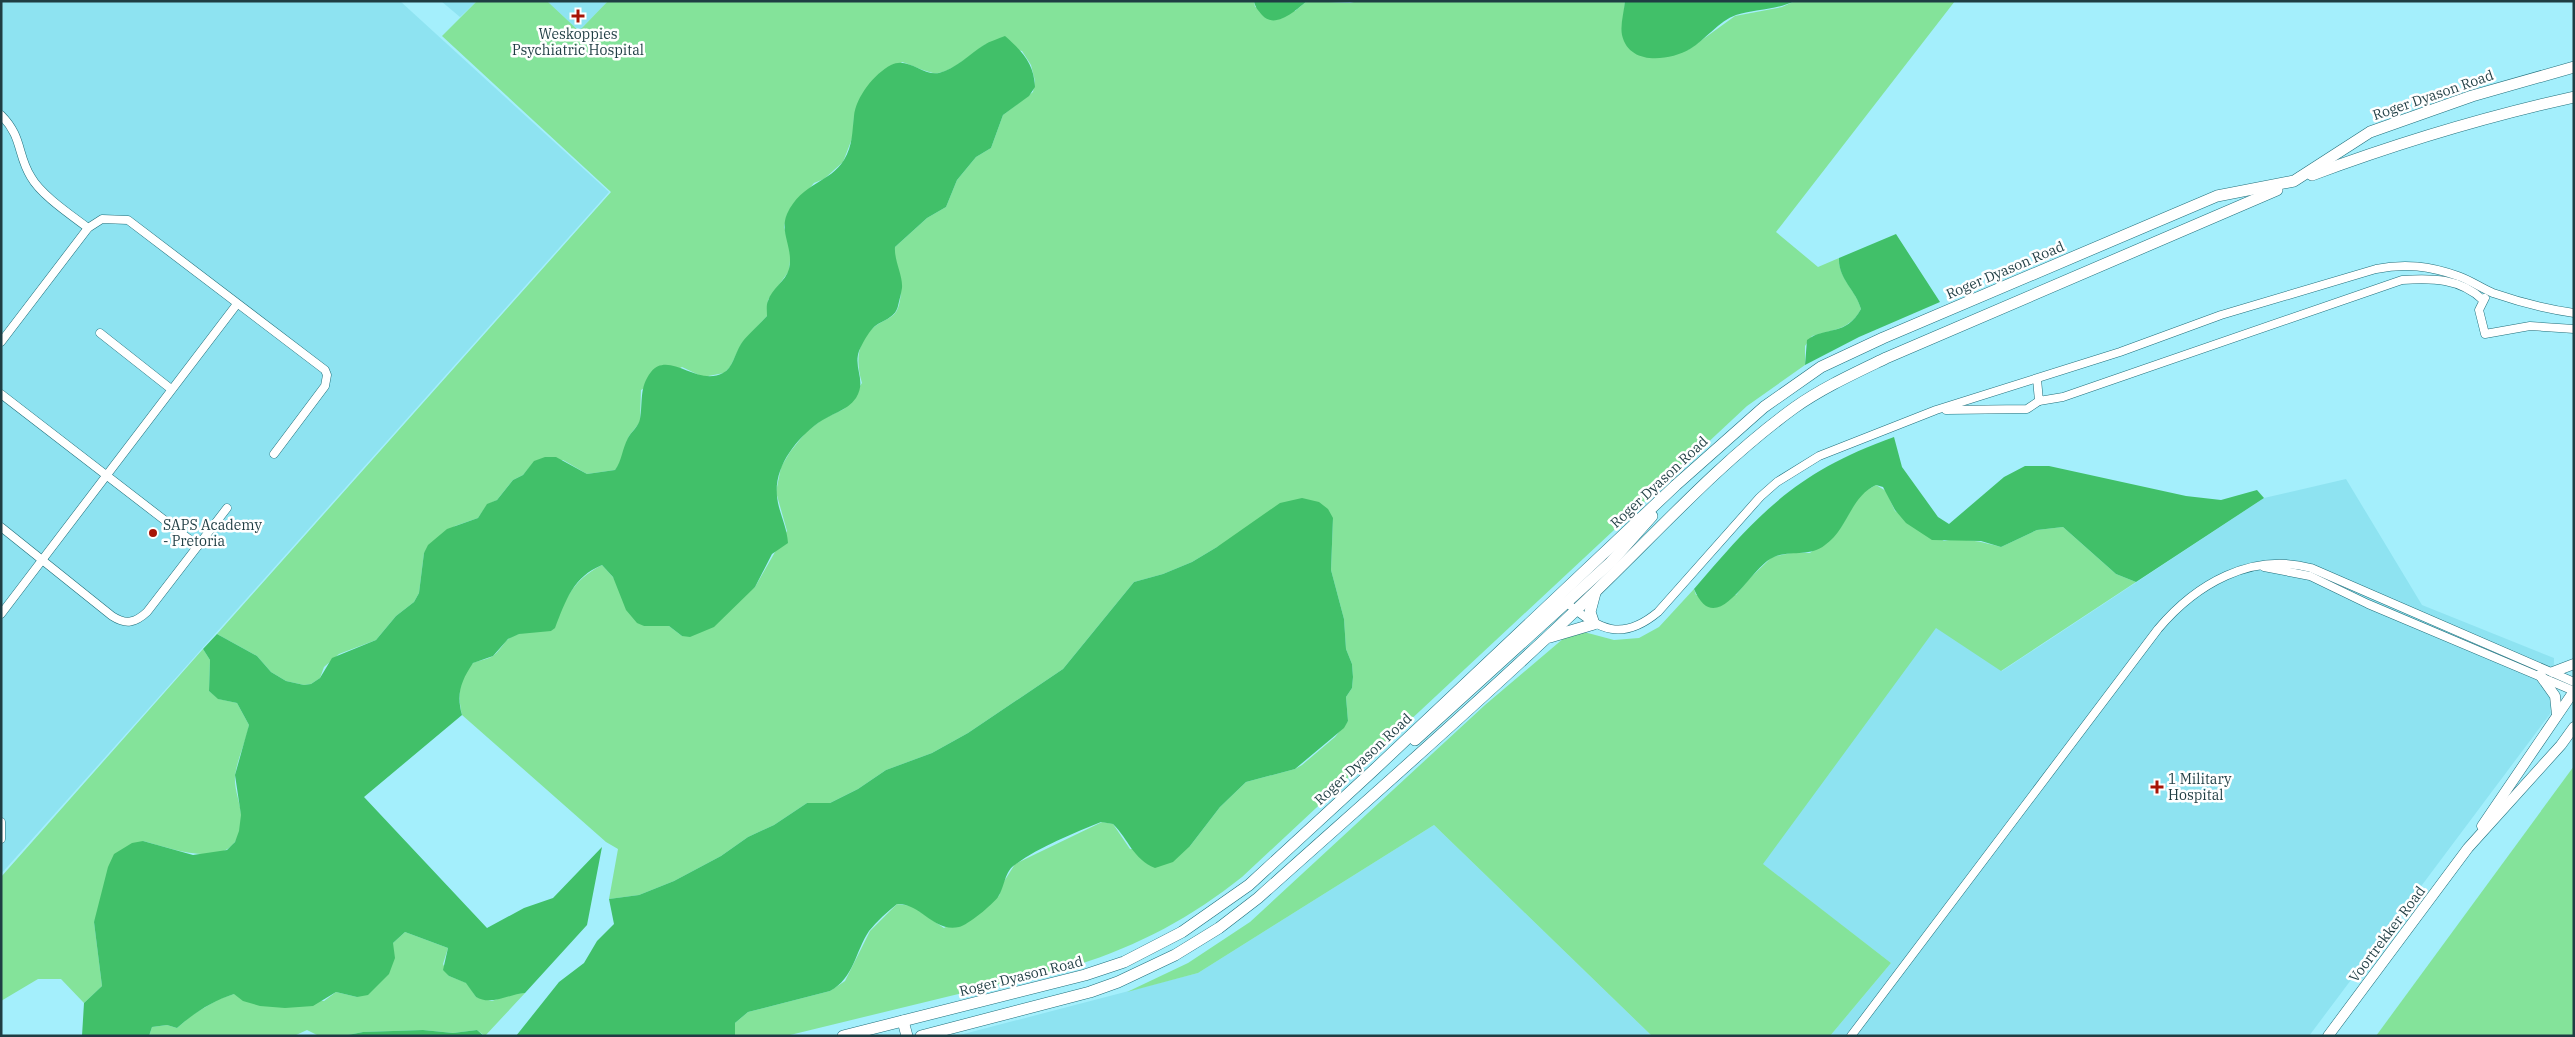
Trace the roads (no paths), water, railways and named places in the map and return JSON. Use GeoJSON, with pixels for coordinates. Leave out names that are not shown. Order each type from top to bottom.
{"type":"FeatureCollection","features":[{"type":"Feature","properties":{"kind":"main road"},"geometry":{"type":"LineString","coordinates":[[2554,72],[2574,61]]}},
{"type":"Feature","properties":{"kind":"main road","name":"Roger Dyason Road"},"geometry":{"type":"LineString","coordinates":[[843,1036],[1085,975],[1124,962],[1155,947],[1211,914],[1249,885],[1375,770],[1676,485],[1764,407],[1821,368],[1852,352],[2217,196],[2294,181],[2370,132],[2426,111],[2574,67]]}},
{"type":"Feature","properties":{"kind":"main road"},"geometry":{"type":"LineString","coordinates":[[1545,639],[1594,624],[1590,607],[1595,593],[1686,501],[1762,432],[1796,407],[1850,376],[1886,358],[2291,184],[2374,152],[2467,123],[2574,97]]}},
{"type":"Feature","properties":{"kind":"main road"},"geometry":{"type":"LineString","coordinates":[[920,1036],[1090,992],[1118,982],[1175,955],[1220,928],[1258,898],[1545,639],[1571,607],[1637,535],[1676,485]]}},
{"type":"Feature","properties":{"kind":"main road"},"geometry":{"type":"LineString","coordinates":[[1375,770],[1431,728],[1571,607],[1602,584]]}},
{"type":"Feature","properties":{"kind":"main road"},"geometry":{"type":"LineString","coordinates":[[903,1021],[906,1036]]}},
{"type":"Feature","properties":{"kind":"street"},"geometry":{"type":"LineString","coordinates":[[1,116],[17,136],[27,171],[36,184],[88,228]]}},
{"type":"Feature","properties":{"kind":"street"},"geometry":{"type":"LineString","coordinates":[[1,342],[88,228],[102,219],[128,220],[325,370],[327,375],[325,386],[274,454]]}},
{"type":"Feature","properties":{"kind":"street"},"geometry":{"type":"LineString","coordinates":[[2400,264],[2402,280]]}},
{"type":"Feature","properties":{"kind":"street"},"geometry":{"type":"LineString","coordinates":[[1571,607],[1594,624],[1621,631],[1646,622],[1658,612],[1741,516],[1777,482],[1819,456],[1841,446],[1936,410],[2037,379],[2221,315],[2376,269],[2400,264],[2426,267],[2459,276],[2493,292],[2534,306],[2574,313]]}},
{"type":"Feature","properties":{"kind":"street"},"geometry":{"type":"LineString","coordinates":[[1936,410],[2027,409],[2039,401],[2073,394],[2099,383],[2402,280],[2435,278],[2446,280],[2470,290],[2483,300]]}},
{"type":"Feature","properties":{"kind":"street"},"geometry":{"type":"LineString","coordinates":[[2493,292],[2483,300],[2479,316],[2485,334],[2530,326],[2574,329]]}},
{"type":"Feature","properties":{"kind":"street"},"geometry":{"type":"LineString","coordinates":[[1,614],[237,304]]}},
{"type":"Feature","properties":{"kind":"street"},"geometry":{"type":"LineString","coordinates":[[100,334],[171,389]]}},
{"type":"Feature","properties":{"kind":"street"},"geometry":{"type":"LineString","coordinates":[[2037,379],[2039,401]]}},
{"type":"Feature","properties":{"kind":"street"},"geometry":{"type":"LineString","coordinates":[[1,394],[198,546]]}},
{"type":"Feature","properties":{"kind":"street"},"geometry":{"type":"LineString","coordinates":[[1,527],[112,616],[129,623],[139,620],[146,612],[227,508]]}},
{"type":"Feature","properties":{"kind":"street"},"geometry":{"type":"LineString","coordinates":[[1845,1036],[1853,1033],[2170,615],[2196,591],[2214,581],[2272,562],[2288,563],[2324,572],[2574,682]]}},
{"type":"Feature","properties":{"kind":"street"},"geometry":{"type":"LineString","coordinates":[[2257,566],[2310,576],[2368,604],[2540,675],[2574,691]]}},
{"type":"Feature","properties":{"kind":"street"},"geometry":{"type":"LineString","coordinates":[[2553,672],[2574,664]]}},
{"type":"Feature","properties":{"kind":"street"},"geometry":{"type":"LineString","coordinates":[[2540,675],[2555,696],[2557,715]]}},
{"type":"Feature","properties":{"kind":"street","name":"Voortrekker Road"},"geometry":{"type":"LineString","coordinates":[[2328,1036],[2468,848],[2574,691]]}},
{"type":"Feature","properties":{"kind":"street","name":"Voortrekker Road"},"geometry":{"type":"LineString","coordinates":[[2468,848],[2561,745],[2574,726]]}},
{"type":"Feature","properties":{"kind":"street"},"geometry":{"type":"LineString","coordinates":[[1,822],[1,839]]}},
{"type":"Feature","properties":{"kind":"place","name":"Weskoppies Psychiatric Hospital"},"geometry":{"type":"Point","coordinates":[578,16]}},
{"type":"Feature","properties":{"kind":"place","name":"SAPS Academy - Pretoria"},"geometry":{"type":"Point","coordinates":[153,533]}},
{"type":"Feature","properties":{"kind":"place","name":"1 Military Hospital"},"geometry":{"type":"Point","coordinates":[2157,787]}}]}
